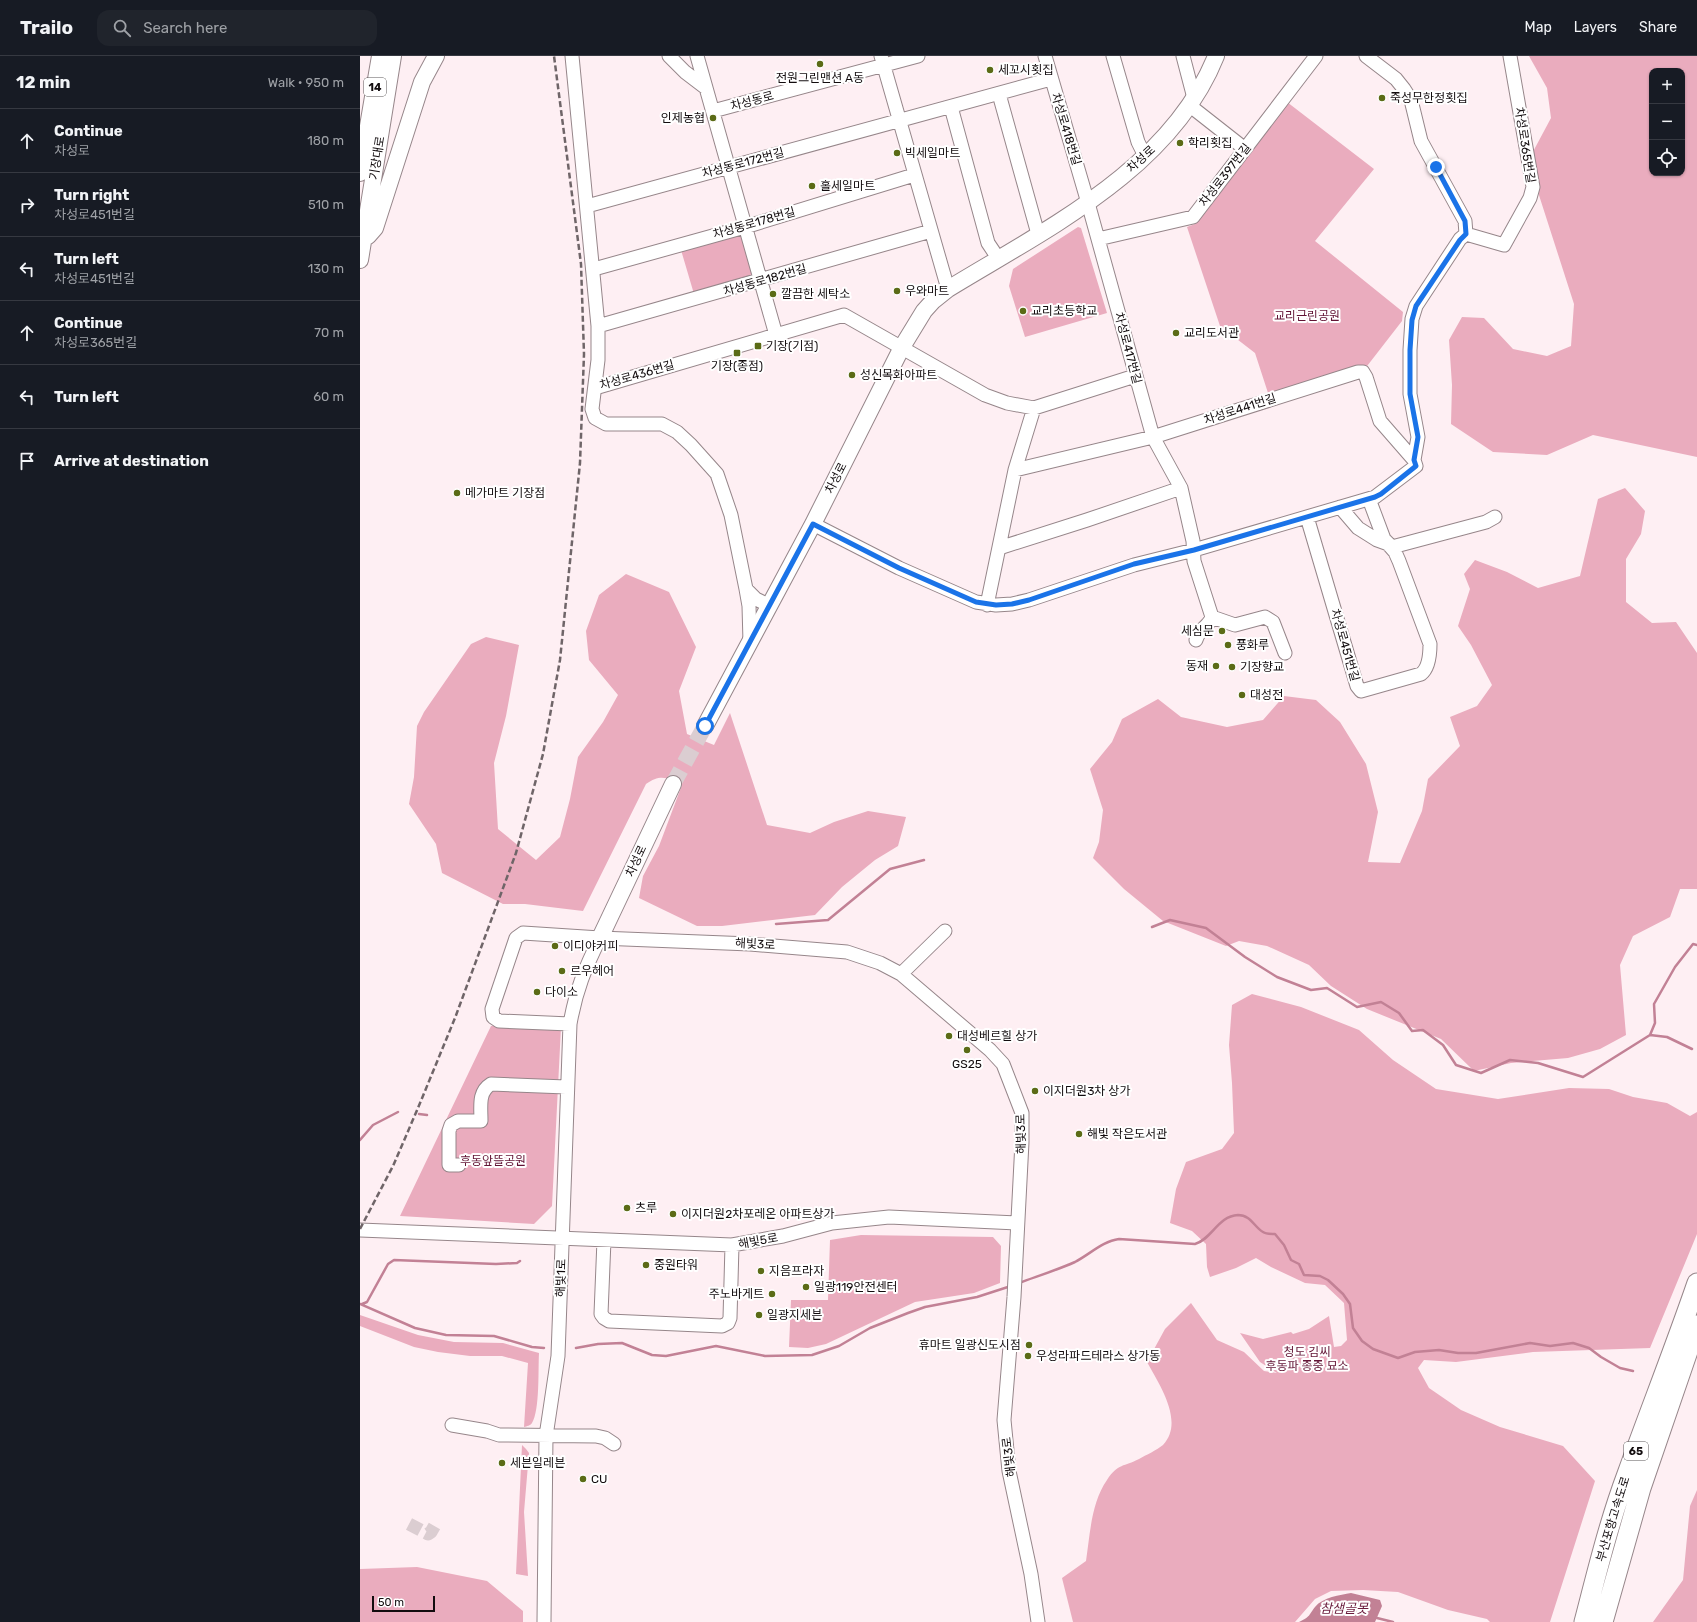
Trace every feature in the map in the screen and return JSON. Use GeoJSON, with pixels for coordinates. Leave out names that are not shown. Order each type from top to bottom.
{"type":"FeatureCollection","features":[{"type":"Feature","properties":{"kind":"highway","name":"부산포항고속도로"},"geometry":{"type":"LineString","coordinates":[[1584,1622],[1602,1552],[1627,1475],[1697,1283]]}},
{"type":"Feature","properties":{"kind":"highway","name":"부산포항고속도로"},"geometry":{"type":"LineString","coordinates":[[1602,1622],[1641,1488],[1697,1325]]}},
{"type":"Feature","properties":{"kind":"main road","name":"기장대로"},"geometry":{"type":"LineString","coordinates":[[360,173],[380,56]]}},
{"type":"Feature","properties":{"kind":"main road","name":"기장대로"},"geometry":{"type":"LineString","coordinates":[[360,260],[393,56]]}},
{"type":"Feature","properties":{"kind":"main road"},"geometry":{"type":"LineString","coordinates":[[363,241],[375,228],[422,82],[436,56]]}},
{"type":"Feature","properties":{"kind":"main road","name":"차성로"},"geometry":{"type":"LineString","coordinates":[[705,726],[768,605],[813,524],[902,347],[924,312],[933,301],[948,289],[1088,202],[1145,156],[1163,138],[1192,101],[1205,80],[1216,56]]}},
{"type":"Feature","properties":{"kind":"main road","name":"차성로"},"geometry":{"type":"LineString","coordinates":[[600,938],[673,784]]}},
{"type":"Feature","properties":{"kind":"street","name":"차성로436번길"},"geometry":{"type":"LineString","coordinates":[[572,56],[594,269],[598,326],[598,360],[595,388],[844,315],[985,395],[1007,403],[1034,408]]}},
{"type":"Feature","properties":{"kind":"street"},"geometry":{"type":"LineString","coordinates":[[669,56],[685,72],[706,88]]}},
{"type":"Feature","properties":{"kind":"street"},"geometry":{"type":"LineString","coordinates":[[697,56],[776,335]]}},
{"type":"Feature","properties":{"kind":"street","name":"차성동로"},"geometry":{"type":"LineString","coordinates":[[713,111],[882,61],[918,56]]}},
{"type":"Feature","properties":{"kind":"street","name":"차성로418번길"},"geometry":{"type":"LineString","coordinates":[[1045,56],[1088,202]]}},
{"type":"Feature","properties":{"kind":"street"},"geometry":{"type":"LineString","coordinates":[[1114,56],[1138,142],[1145,156]]}},
{"type":"Feature","properties":{"kind":"street"},"geometry":{"type":"LineString","coordinates":[[1183,56],[1192,101],[1245,149]]}},
{"type":"Feature","properties":{"kind":"street","name":"차성로397번길"},"geometry":{"type":"LineString","coordinates":[[1098,239],[1193,216],[1316,56]]}},
{"type":"Feature","properties":{"kind":"street"},"geometry":{"type":"LineString","coordinates":[[813,524],[899,568],[976,602],[986,605],[1012,604],[1029,600],[1134,564],[1194,550],[1369,499],[1381,494],[1416,466],[1414,460],[1418,437],[1410,394],[1412,320],[1416,306],[1460,240],[1466,234],[1465,221],[1421,141],[1411,100],[1400,83],[1366,56]]}},
{"type":"Feature","properties":{"kind":"street","name":"차성로365번길"},"geometry":{"type":"LineString","coordinates":[[1466,234],[1504,245],[1532,192],[1533,187],[1510,56]]}},
{"type":"Feature","properties":{"kind":"street"},"geometry":{"type":"LineString","coordinates":[[882,61],[948,289]]}},
{"type":"Feature","properties":{"kind":"street"},"geometry":{"type":"LineString","coordinates":[[899,121],[1051,79]]}},
{"type":"Feature","properties":{"kind":"street"},"geometry":{"type":"LineString","coordinates":[[999,94],[1038,234]]}},
{"type":"Feature","properties":{"kind":"street"},"geometry":{"type":"LineString","coordinates":[[951,107],[988,242],[998,258]]}},
{"type":"Feature","properties":{"kind":"street","name":"차성동로172번길"},"geometry":{"type":"LineString","coordinates":[[587,206],[899,121]]}},
{"type":"Feature","properties":{"kind":"street","name":"차성동로178번길"},"geometry":{"type":"LineString","coordinates":[[594,269],[745,227],[914,175]]}},
{"type":"Feature","properties":{"kind":"street","name":"차성로417번길"},"geometry":{"type":"LineString","coordinates":[[1088,202],[1135,376],[1153,436],[1181,488],[1194,550],[1194,561],[1212,617]]}},
{"type":"Feature","properties":{"kind":"street","name":"차성동로182번길"},"geometry":{"type":"LineString","coordinates":[[598,326],[761,281],[931,231]]}},
{"type":"Feature","properties":{"kind":"street","name":"차성로441번길"},"geometry":{"type":"LineString","coordinates":[[1015,470],[1153,436],[1358,372],[1363,372],[1366,377],[1380,421],[1414,460]]}},
{"type":"Feature","properties":{"kind":"street"},"geometry":{"type":"LineString","coordinates":[[986,605],[1015,470],[1034,408],[1135,376]]}},
{"type":"Feature","properties":{"kind":"street"},"geometry":{"type":"LineString","coordinates":[[595,388],[592,408],[595,418],[606,424],[662,424],[677,432],[717,474],[731,515],[746,590],[749,606],[750,642]]}},
{"type":"Feature","properties":{"kind":"street"},"geometry":{"type":"LineString","coordinates":[[999,548],[1181,488]]}},
{"type":"Feature","properties":{"kind":"street","name":"차성로451번길"},"geometry":{"type":"LineString","coordinates":[[1307,517],[1357,686],[1361,691],[1421,674],[1424,672],[1430,657],[1430,644],[1402,568],[1395,552],[1384,538],[1369,499]]}},
{"type":"Feature","properties":{"kind":"street"},"geometry":{"type":"LineString","coordinates":[[1340,507],[1358,528],[1377,540],[1392,547],[1486,522],[1495,516]]}},
{"type":"Feature","properties":{"kind":"street"},"geometry":{"type":"LineString","coordinates":[[746,590],[756,599],[768,605]]}},
{"type":"Feature","properties":{"kind":"street"},"geometry":{"type":"LineString","coordinates":[[1196,640],[1200,630],[1209,624],[1212,617],[1235,625],[1265,617],[1273,622],[1285,653]]}},
{"type":"Feature","properties":{"kind":"street"},"geometry":{"type":"LineString","coordinates":[[901,974],[945,931]]}},
{"type":"Feature","properties":{"kind":"street","name":"해빛3로"},"geometry":{"type":"LineString","coordinates":[[570,1024],[499,1021],[493,1017],[492,1010],[516,938],[523,933],[600,938],[750,944],[847,952],[880,963],[901,974],[990,1050],[1003,1064],[1022,1113],[1022,1142],[1014,1297],[1004,1420],[1009,1471],[1031,1574],[1038,1622]]}},
{"type":"Feature","properties":{"kind":"street","name":"해빛1로"},"geometry":{"type":"LineString","coordinates":[[544,1622],[546,1436],[558,1356],[566,1087],[570,1024],[576,994],[587,964],[600,938]]}},
{"type":"Feature","properties":{"kind":"street"},"geometry":{"type":"LineString","coordinates":[[458,1165],[448,1165],[450,1131],[452,1125],[458,1121],[481,1121],[482,1093],[485,1088],[491,1084],[566,1087]]}},
{"type":"Feature","properties":{"kind":"street","name":"해빛5로"},"geometry":{"type":"LineString","coordinates":[[360,1230],[497,1237],[562,1238],[732,1245],[783,1236],[832,1223],[889,1217],[1017,1223]]}},
{"type":"Feature","properties":{"kind":"street"},"geometry":{"type":"LineString","coordinates":[[604,1240],[601,1314],[604,1318],[609,1321],[722,1326],[728,1323],[730,1318],[732,1245]]}},
{"type":"Feature","properties":{"kind":"street"},"geometry":{"type":"LineString","coordinates":[[452,1428],[488,1431],[499,1435],[596,1436],[606,1438],[614,1444]]}},
{"type":"Feature","properties":{"kind":"green space"},"geometry":{"type":"Polygon","coordinates":[[[1529,56],[1697,56],[1697,457],[1593,435],[1547,455],[1493,452],[1451,424],[1452,385],[1449,340],[1462,317],[1484,318],[1513,349],[1547,356],[1571,346],[1574,304],[1528,161],[1551,118],[1547,88],[1529,56]]]}},
{"type":"Feature","properties":{"kind":"green space","name":"교리근린공원"},"geometry":{"type":"Polygon","coordinates":[[[1287,102],[1374,169],[1315,241],[1403,312],[1402,321],[1364,370],[1269,396],[1255,353],[1220,326],[1187,227],[1195,224],[1287,102]]]}},
{"type":"Feature","properties":{"kind":"green space"},"geometry":{"type":"Polygon","coordinates":[[[1078,227],[1081,228],[1107,313],[1025,337],[1009,286],[1013,269],[1078,227]]]}},
{"type":"Feature","properties":{"kind":"green space"},"geometry":{"type":"Polygon","coordinates":[[[738,234],[742,236],[752,273],[748,279],[694,294],[681,250],[738,234]]]}},
{"type":"Feature","properties":{"kind":"green space"},"geometry":{"type":"Polygon","coordinates":[[[1625,488],[1645,511],[1641,534],[1626,559],[1626,602],[1652,623],[1676,622],[1697,653],[1697,889],[1680,889],[1670,917],[1633,936],[1620,965],[1626,1035],[1600,1049],[1568,1058],[1511,1063],[1474,1071],[1441,1039],[1367,1009],[1331,986],[1309,965],[1267,946],[1239,941],[1226,946],[1163,921],[1124,889],[1093,858],[1099,842],[1103,810],[1090,769],[1112,742],[1122,719],[1158,699],[1181,717],[1227,727],[1263,720],[1284,696],[1316,700],[1340,722],[1366,764],[1378,812],[1368,862],[1400,863],[1422,811],[1428,779],[1460,746],[1450,717],[1477,706],[1492,685],[1471,645],[1458,626],[1470,589],[1464,574],[1475,560],[1507,572],[1538,588],[1580,576],[1598,499],[1625,488]]]}},
{"type":"Feature","properties":{"kind":"green space"},"geometry":{"type":"Polygon","coordinates":[[[626,574],[669,592],[696,647],[679,691],[687,734],[714,745],[730,713],[767,825],[810,833],[834,822],[868,811],[906,817],[898,846],[875,860],[842,887],[815,915],[722,926],[697,926],[639,898],[643,876],[659,846],[682,785],[664,778],[655,779],[646,784],[583,911],[525,904],[503,904],[442,873],[436,844],[409,804],[414,777],[417,726],[424,712],[471,644],[486,637],[519,645],[506,716],[494,763],[498,829],[536,860],[560,837],[570,799],[578,757],[603,722],[618,695],[589,660],[586,631],[599,595],[626,574]]]}},
{"type":"Feature","properties":{"kind":"green space","name":"청도 김씨 후동파 종중 묘소"},"geometry":{"type":"Polygon","coordinates":[[[1252,994],[1301,1007],[1359,1030],[1393,1060],[1436,1089],[1498,1099],[1569,1088],[1609,1089],[1633,1097],[1667,1103],[1690,1116],[1697,1112],[1697,1234],[1650,1348],[1533,1352],[1456,1362],[1424,1360],[1418,1368],[1429,1388],[1461,1410],[1500,1427],[1563,1446],[1595,1481],[1550,1622],[1490,1622],[1487,1619],[1448,1610],[1398,1592],[1363,1590],[1331,1591],[1315,1599],[1295,1622],[1073,1622],[1062,1578],[1086,1561],[1094,1509],[1102,1489],[1107,1480],[1118,1468],[1134,1462],[1158,1449],[1163,1445],[1169,1436],[1171,1414],[1168,1403],[1147,1362],[1165,1329],[1191,1303],[1217,1340],[1244,1352],[1264,1371],[1277,1373],[1260,1362],[1240,1333],[1263,1339],[1291,1332],[1293,1334],[1309,1329],[1329,1316],[1334,1347],[1341,1346],[1347,1340],[1344,1303],[1325,1285],[1305,1283],[1256,1258],[1236,1268],[1210,1277],[1207,1267],[1206,1244],[1192,1231],[1170,1223],[1176,1189],[1186,1162],[1222,1149],[1234,1133],[1229,1045],[1232,1005],[1252,994]]]}},
{"type":"Feature","properties":{"kind":"green space","name":"후동앞뜰공원"},"geometry":{"type":"Polygon","coordinates":[[[491,1026],[561,1027],[552,1206],[534,1224],[400,1216],[491,1026]]]}},
{"type":"Feature","properties":{"kind":"green space"},"geometry":{"type":"Polygon","coordinates":[[[861,1235],[993,1237],[1001,1246],[1000,1283],[974,1293],[915,1302],[826,1344],[808,1348],[789,1347],[791,1300],[828,1300],[830,1240],[861,1235]]]}},
{"type":"Feature","properties":{"kind":"green space"},"geometry":{"type":"Polygon","coordinates":[[[360,1315],[418,1335],[454,1342],[503,1343],[539,1353],[536,1409],[535,1417],[532,1423],[524,1427],[528,1363],[502,1356],[470,1356],[414,1347],[360,1326],[360,1315]]]}},
{"type":"Feature","properties":{"kind":"green space"},"geometry":{"type":"Polygon","coordinates":[[[522,1445],[529,1453],[524,1512],[528,1576],[516,1574],[522,1445]]]}},
{"type":"Feature","properties":{"kind":"green space"},"geometry":{"type":"Polygon","coordinates":[[[1697,1490],[1697,1622],[1653,1622],[1683,1580],[1690,1506],[1697,1490]]]}},
{"type":"Feature","properties":{"kind":"green space"},"geometry":{"type":"Polygon","coordinates":[[[417,1567],[487,1581],[523,1611],[523,1622],[360,1622],[360,1569],[417,1567]]]}},
{"type":"Feature","properties":{"kind":"water","name":"참샘골못"},"geometry":{"type":"Polygon","coordinates":[[[1351,1593],[1380,1600],[1382,1606],[1375,1622],[1299,1622],[1307,1617],[1322,1601],[1351,1593]]]}},
{"type":"Feature","properties":{"kind":"waterway"},"geometry":{"type":"LineString","coordinates":[[776,924],[828,920],[890,869],[924,860]]}},
{"type":"Feature","properties":{"kind":"waterway"},"geometry":{"type":"LineString","coordinates":[[1152,927],[1170,920],[1206,928],[1245,957],[1277,977],[1311,990],[1327,988],[1357,1007],[1381,1002],[1399,1013],[1412,1031],[1423,1030],[1443,1045],[1456,1065],[1481,1073],[1510,1060],[1538,1063],[1583,1077],[1650,1035],[1667,1037],[1692,1049]]}},
{"type":"Feature","properties":{"kind":"waterway"},"geometry":{"type":"LineString","coordinates":[[1650,1035],[1655,1023],[1654,1004],[1675,967],[1693,944],[1697,945]]}},
{"type":"Feature","properties":{"kind":"waterway"},"geometry":{"type":"LineString","coordinates":[[360,1140],[373,1125],[398,1112]]}},
{"type":"Feature","properties":{"kind":"waterway"},"geometry":{"type":"LineString","coordinates":[[419,1114],[427,1115]]}},
{"type":"Feature","properties":{"kind":"waterway"},"geometry":{"type":"LineString","coordinates":[[1019,1283],[1075,1262],[1107,1242],[1113,1240],[1119,1239],[1195,1244],[1206,1238],[1225,1219],[1238,1215],[1249,1219],[1263,1232],[1267,1234],[1275,1234],[1284,1245],[1291,1260],[1299,1264],[1304,1275],[1320,1276],[1328,1280],[1343,1294],[1350,1304],[1353,1328],[1362,1341],[1373,1349],[1398,1358],[1415,1352],[1439,1350],[1458,1353],[1476,1353],[1530,1343],[1550,1346],[1573,1343],[1589,1348],[1620,1368],[1633,1371]]}},
{"type":"Feature","properties":{"kind":"waterway"},"geometry":{"type":"LineString","coordinates":[[362,1304],[367,1302],[388,1264],[394,1260],[496,1264],[517,1263],[520,1261]]}},
{"type":"Feature","properties":{"kind":"waterway"},"geometry":{"type":"LineString","coordinates":[[576,1348],[598,1344],[622,1343],[652,1355],[666,1356],[716,1346],[765,1356],[812,1355],[839,1346],[870,1328],[925,1307],[977,1297],[1011,1286]]}},
{"type":"Feature","properties":{"kind":"waterway"},"geometry":{"type":"LineString","coordinates":[[360,1304],[415,1328],[446,1335],[494,1336],[532,1347],[544,1348]]}},
{"type":"Feature","properties":{"kind":"waterway"},"geometry":{"type":"LineString","coordinates":[[1377,1618],[1393,1622]]}},
{"type":"Feature","properties":{"kind":"tunnel"},"geometry":{"type":"LineString","coordinates":[[673,784],[705,726]]}},
{"type":"Feature","properties":{"kind":"tunnel"},"geometry":{"type":"LineString","coordinates":[[409,1524],[428,1534],[435,1525]]}},
{"type":"Feature","properties":{"kind":"railway"},"geometry":{"type":"LineString","coordinates":[[360,1229],[393,1166],[418,1108],[455,1018],[516,853],[543,754],[560,660],[580,463],[584,354],[581,264],[554,56]]}},
{"type":"Feature","properties":{"kind":"place","name":"전원그린맨션 A동"},"geometry":{"type":"Point","coordinates":[820,64]}},
{"type":"Feature","properties":{"kind":"place","name":"세꼬시횟집"},"geometry":{"type":"Point","coordinates":[990,70]}},
{"type":"Feature","properties":{"kind":"place","name":"죽성무한정횟집"},"geometry":{"type":"Point","coordinates":[1382,98]}},
{"type":"Feature","properties":{"kind":"place","name":"인제농협"},"geometry":{"type":"Point","coordinates":[713,118]}},
{"type":"Feature","properties":{"kind":"place","name":"학리횟집"},"geometry":{"type":"Point","coordinates":[1180,143]}},
{"type":"Feature","properties":{"kind":"place","name":"빅세일마트"},"geometry":{"type":"Point","coordinates":[897,153]}},
{"type":"Feature","properties":{"kind":"place","name":"홀세일마트"},"geometry":{"type":"Point","coordinates":[812,186]}},
{"type":"Feature","properties":{"kind":"place","name":"우와마트"},"geometry":{"type":"Point","coordinates":[897,291]}},
{"type":"Feature","properties":{"kind":"place","name":"깔끔한 세탁소"},"geometry":{"type":"Point","coordinates":[773,294]}},
{"type":"Feature","properties":{"kind":"place","name":"교리초등학교"},"geometry":{"type":"Point","coordinates":[1023,311]}},
{"type":"Feature","properties":{"kind":"place","name":"교리도서관"},"geometry":{"type":"Point","coordinates":[1176,333]}},
{"type":"Feature","properties":{"kind":"place","name":"기장(기점)"},"geometry":{"type":"Point","coordinates":[758,346]}},
{"type":"Feature","properties":{"kind":"place","name":"기장(종점)"},"geometry":{"type":"Point","coordinates":[737,353]}},
{"type":"Feature","properties":{"kind":"place","name":"성신목화아파트"},"geometry":{"type":"Point","coordinates":[852,375]}},
{"type":"Feature","properties":{"kind":"place","name":"메가마트 기장점"},"geometry":{"type":"Point","coordinates":[457,493]}},
{"type":"Feature","properties":{"kind":"place","name":"세심문"},"geometry":{"type":"Point","coordinates":[1222,631]}},
{"type":"Feature","properties":{"kind":"place","name":"풍화루"},"geometry":{"type":"Point","coordinates":[1228,645]}},
{"type":"Feature","properties":{"kind":"place","name":"동재"},"geometry":{"type":"Point","coordinates":[1216,666]}},
{"type":"Feature","properties":{"kind":"place","name":"기장향교"},"geometry":{"type":"Point","coordinates":[1232,667]}},
{"type":"Feature","properties":{"kind":"place","name":"대성전"},"geometry":{"type":"Point","coordinates":[1242,695]}},
{"type":"Feature","properties":{"kind":"place","name":"이디야커피"},"geometry":{"type":"Point","coordinates":[555,946]}},
{"type":"Feature","properties":{"kind":"place","name":"르우헤어"},"geometry":{"type":"Point","coordinates":[562,971]}},
{"type":"Feature","properties":{"kind":"place","name":"다이소"},"geometry":{"type":"Point","coordinates":[537,992]}},
{"type":"Feature","properties":{"kind":"place","name":"대성베르힐 상가"},"geometry":{"type":"Point","coordinates":[949,1036]}},
{"type":"Feature","properties":{"kind":"place","name":"GS25"},"geometry":{"type":"Point","coordinates":[967,1050]}},
{"type":"Feature","properties":{"kind":"place","name":"이지더원3차 상가"},"geometry":{"type":"Point","coordinates":[1035,1091]}},
{"type":"Feature","properties":{"kind":"place","name":"해빛 작은도서관"},"geometry":{"type":"Point","coordinates":[1079,1134]}},
{"type":"Feature","properties":{"kind":"place","name":"츠루"},"geometry":{"type":"Point","coordinates":[627,1208]}},
{"type":"Feature","properties":{"kind":"place","name":"이지더원2차포레온 아파트상가"},"geometry":{"type":"Point","coordinates":[673,1214]}},
{"type":"Feature","properties":{"kind":"place","name":"중원타워"},"geometry":{"type":"Point","coordinates":[646,1265]}},
{"type":"Feature","properties":{"kind":"place","name":"지음프라자"},"geometry":{"type":"Point","coordinates":[761,1271]}},
{"type":"Feature","properties":{"kind":"place","name":"일광119안전센터"},"geometry":{"type":"Point","coordinates":[806,1287]}},
{"type":"Feature","properties":{"kind":"place","name":"주노바게트"},"geometry":{"type":"Point","coordinates":[772,1294]}},
{"type":"Feature","properties":{"kind":"place","name":"일광지세븐"},"geometry":{"type":"Point","coordinates":[759,1315]}},
{"type":"Feature","properties":{"kind":"place","name":"휴마트 일광신도시점"},"geometry":{"type":"Point","coordinates":[1029,1345]}},
{"type":"Feature","properties":{"kind":"place","name":"우성라파드테라스 상가동"},"geometry":{"type":"Point","coordinates":[1028,1356]}},
{"type":"Feature","properties":{"kind":"place","name":"세븐일레븐"},"geometry":{"type":"Point","coordinates":[502,1463]}},
{"type":"Feature","properties":{"kind":"place","name":"CU"},"geometry":{"type":"Point","coordinates":[583,1479]}},
{"type":"Feature","properties":{"kind":"route"},"geometry":{"type":"LineString","coordinates":[[705,726],[768,605],[813,524],[899,568],[976,602],[986,605],[1012,604],[1050,594],[1134,564],[1194,550],[1381,494],[1416,466],[1414,460],[1418,437],[1410,394],[1411,329],[1416,306],[1460,240],[1466,234],[1465,221],[1436,167]]}}]}
